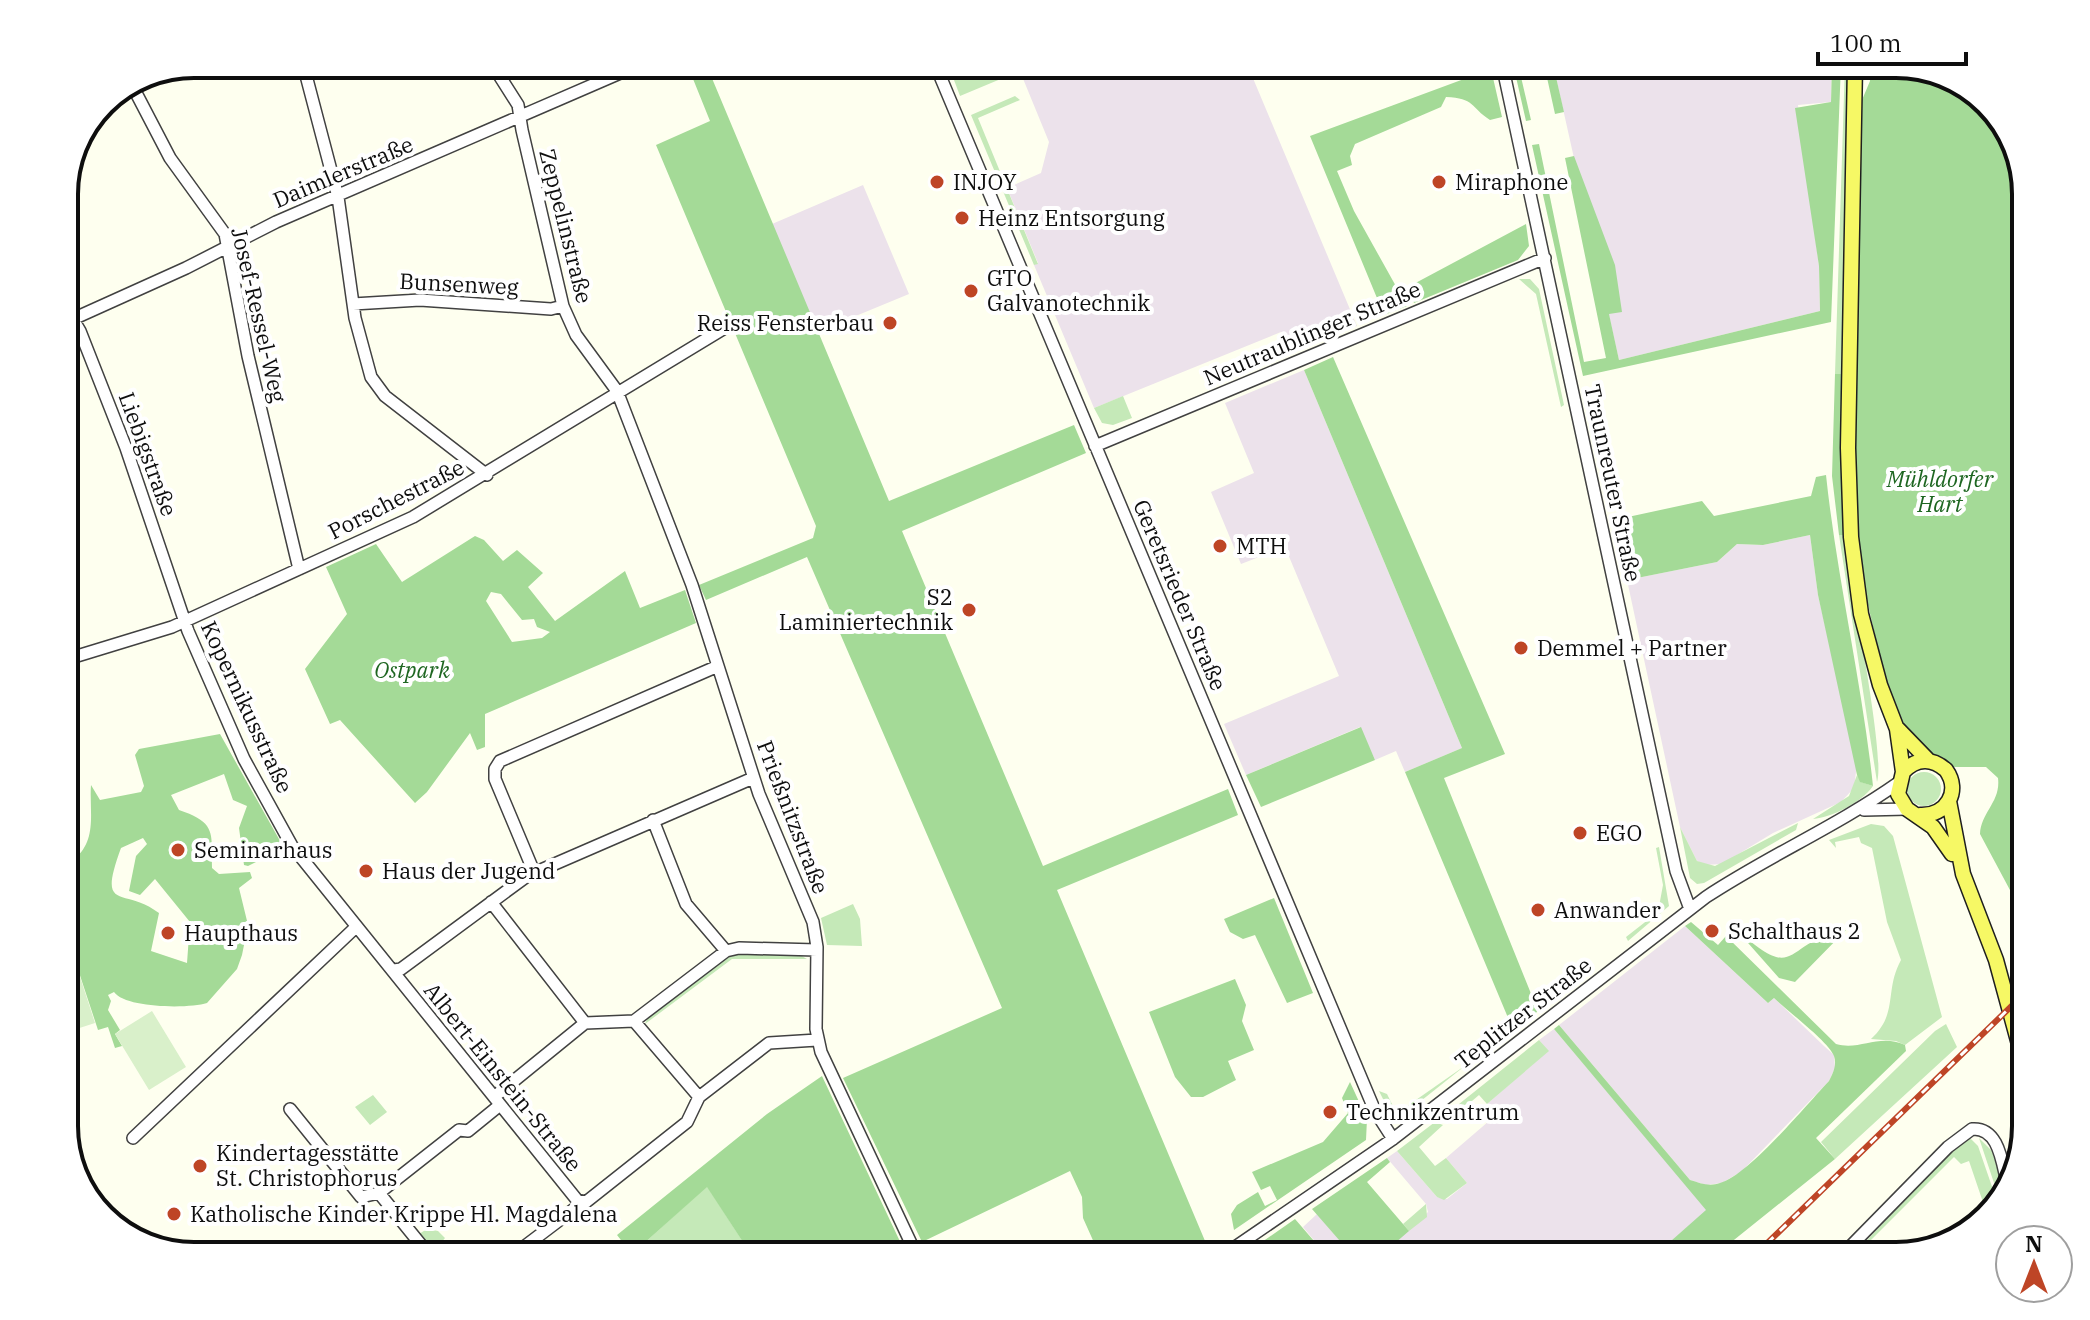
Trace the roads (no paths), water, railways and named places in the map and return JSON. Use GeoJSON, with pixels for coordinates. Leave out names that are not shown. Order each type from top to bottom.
{"type":"FeatureCollection","features":[{"type":"Feature","properties":{"kind":"main road"},"geometry":{"type":"LineString","coordinates":[[1855,78],[1848,448],[1851,537],[1861,614],[1880,685],[1897,729],[1900,800],[1945,841],[1963,874],[1996,960],[2012,1019]]}},
{"type":"Feature","properties":{"kind":"main road"},"geometry":{"type":"LineString","coordinates":[[1897,729],[1928,760],[1940,765],[1950,775],[1953,788],[1949,801],[1940,811],[1914,812]]}},
{"type":"Feature","properties":{"kind":"main road"},"geometry":{"type":"LineString","coordinates":[[1900,778],[1916,762],[1928,760]]}},
{"type":"Feature","properties":{"kind":"main road"},"geometry":{"type":"LineString","coordinates":[[1949,801],[1963,874]]}},
{"type":"Feature","properties":{"kind":"street"},"geometry":{"type":"LineString","coordinates":[[307,78],[338,197],[363,351],[380,391],[487,475]]}},
{"type":"Feature","properties":{"kind":"street","name":"Zeppelinstraße"},"geometry":{"type":"LineString","coordinates":[[500,78],[522,116],[522,130],[548,227],[563,306],[576,335],[617,391]]}},
{"type":"Feature","properties":{"kind":"street","name":"Daimlerstraße"},"geometry":{"type":"LineString","coordinates":[[78,316],[276,222],[609,78]]}},
{"type":"Feature","properties":{"kind":"street","name":"Geretsrieder Straße"},"geometry":{"type":"LineString","coordinates":[[941,78],[1375,1111],[1393,1139]]}},
{"type":"Feature","properties":{"kind":"street","name":"Traunreuter Straße"},"geometry":{"type":"LineString","coordinates":[[1505,78],[1676,871],[1690,909]]}},
{"type":"Feature","properties":{"kind":"street","name":"Josef-Ressel-Weg"},"geometry":{"type":"LineString","coordinates":[[137,94],[170,158],[220,226],[299,569]]}},
{"type":"Feature","properties":{"kind":"street","name":"Neutraublinger Straße"},"geometry":{"type":"LineString","coordinates":[[1095,446],[1545,258]]}},
{"type":"Feature","properties":{"kind":"street","name":"Bunsenweg"},"geometry":{"type":"LineString","coordinates":[[353,304],[400,300],[551,309],[563,306]]}},
{"type":"Feature","properties":{"kind":"street","name":"Liebigstraße"},"geometry":{"type":"LineString","coordinates":[[78,329],[126,448],[184,621]]}},
{"type":"Feature","properties":{"kind":"street","name":"Porschestraße"},"geometry":{"type":"LineString","coordinates":[[78,655],[184,621],[413,517],[487,475],[617,391],[723,329]]}},
{"type":"Feature","properties":{"kind":"street","name":"Prießnitzstraße"},"geometry":{"type":"LineString","coordinates":[[617,391],[692,585],[753,778],[813,922],[817,950],[817,1040],[910,1242]]}},
{"type":"Feature","properties":{"kind":"street","name":"Kopernikusstraße"},"geometry":{"type":"LineString","coordinates":[[184,621],[244,759],[297,853],[394,970]]}},
{"type":"Feature","properties":{"kind":"street"},"geometry":{"type":"LineString","coordinates":[[534,872],[495,779],[495,769],[500,761],[718,666]]}},
{"type":"Feature","properties":{"kind":"street"},"geometry":{"type":"LineString","coordinates":[[394,970],[401,969],[534,872],[753,778]]}},
{"type":"Feature","properties":{"kind":"street","name":"Teplitzer Straße"},"geometry":{"type":"LineString","coordinates":[[1242,1242],[1393,1139],[1690,909],[1749,869],[1855,812],[1900,778]]}},
{"type":"Feature","properties":{"kind":"street","name":"Teplitzer Straße"},"geometry":{"type":"LineString","coordinates":[[1855,812],[1914,812]]}},
{"type":"Feature","properties":{"kind":"street"},"geometry":{"type":"LineString","coordinates":[[653,820],[686,904],[726,951]]}},
{"type":"Feature","properties":{"kind":"street"},"geometry":{"type":"LineString","coordinates":[[491,902],[585,1023]]}},
{"type":"Feature","properties":{"kind":"street"},"geometry":{"type":"LineString","coordinates":[[133,1138],[356,927]]}},
{"type":"Feature","properties":{"kind":"street"},"geometry":{"type":"LineString","coordinates":[[290,1109],[361,1197],[379,1193],[459,1130],[468,1131],[585,1023],[634,1021],[726,951],[739,948],[817,950]]}},
{"type":"Feature","properties":{"kind":"street","name":"Albert-Einstein-Straße"},"geometry":{"type":"LineString","coordinates":[[394,970],[497,1101],[584,1202]]}},
{"type":"Feature","properties":{"kind":"street"},"geometry":{"type":"LineString","coordinates":[[634,1021],[699,1097]]}},
{"type":"Feature","properties":{"kind":"street"},"geometry":{"type":"LineString","coordinates":[[531,1242],[687,1122],[699,1097],[771,1042],[817,1040]]}},
{"type":"Feature","properties":{"kind":"street"},"geometry":{"type":"LineString","coordinates":[[1855,1242],[1961,1135],[1978,1128],[1993,1137],[2003,1170]]}},
{"type":"Feature","properties":{"kind":"street"},"geometry":{"type":"LineString","coordinates":[[379,1193],[419,1242]]}},
{"type":"Feature","properties":{"kind":"railway"},"geometry":{"type":"LineString","coordinates":[[1768,1242],[2012,1006]]}},
{"type":"Feature","properties":{"kind":"place","name":"INJOY"},"geometry":{"type":"Point","coordinates":[937,182]}},
{"type":"Feature","properties":{"kind":"place","name":"Miraphone"},"geometry":{"type":"Point","coordinates":[1439,182]}},
{"type":"Feature","properties":{"kind":"place","name":"Heinz Entsorgung"},"geometry":{"type":"Point","coordinates":[962,218]}},
{"type":"Feature","properties":{"kind":"place","name":"GTO Galvanotechnik"},"geometry":{"type":"Point","coordinates":[971,291]}},
{"type":"Feature","properties":{"kind":"place","name":"Reiss Fensterbau"},"geometry":{"type":"Point","coordinates":[890,323]}},
{"type":"Feature","properties":{"kind":"place","name":"MTH"},"geometry":{"type":"Point","coordinates":[1220,546]}},
{"type":"Feature","properties":{"kind":"place","name":"S2 Laminiertechnik"},"geometry":{"type":"Point","coordinates":[969,610]}},
{"type":"Feature","properties":{"kind":"place","name":"Demmel + Partner"},"geometry":{"type":"Point","coordinates":[1521,648]}},
{"type":"Feature","properties":{"kind":"place","name":"EGO"},"geometry":{"type":"Point","coordinates":[1580,833]}},
{"type":"Feature","properties":{"kind":"place","name":"Seminarhaus"},"geometry":{"type":"Point","coordinates":[178,850]}},
{"type":"Feature","properties":{"kind":"place","name":"Haus der Jugend"},"geometry":{"type":"Point","coordinates":[366,871]}},
{"type":"Feature","properties":{"kind":"place","name":"Anwander"},"geometry":{"type":"Point","coordinates":[1538,910]}},
{"type":"Feature","properties":{"kind":"place","name":"Schalthaus 2"},"geometry":{"type":"Point","coordinates":[1712,931]}},
{"type":"Feature","properties":{"kind":"place","name":"Haupthaus"},"geometry":{"type":"Point","coordinates":[168,933]}},
{"type":"Feature","properties":{"kind":"place","name":"Technikzentrum"},"geometry":{"type":"Point","coordinates":[1330,1112]}},
{"type":"Feature","properties":{"kind":"place","name":"Kindertagesstätte St. Christophorus"},"geometry":{"type":"Point","coordinates":[200,1166]}},
{"type":"Feature","properties":{"kind":"place","name":"Katholische Kinder Krippe Hl. Magdalena"},"geometry":{"type":"Point","coordinates":[174,1214]}},
{"type":"Feature","properties":{"kind":"park label","name":"Mühldorfer Hart"},"geometry":{"type":"Point","coordinates":[1940,492]}},
{"type":"Feature","properties":{"kind":"park label","name":"Ostpark"},"geometry":{"type":"Point","coordinates":[412,670]}}]}
